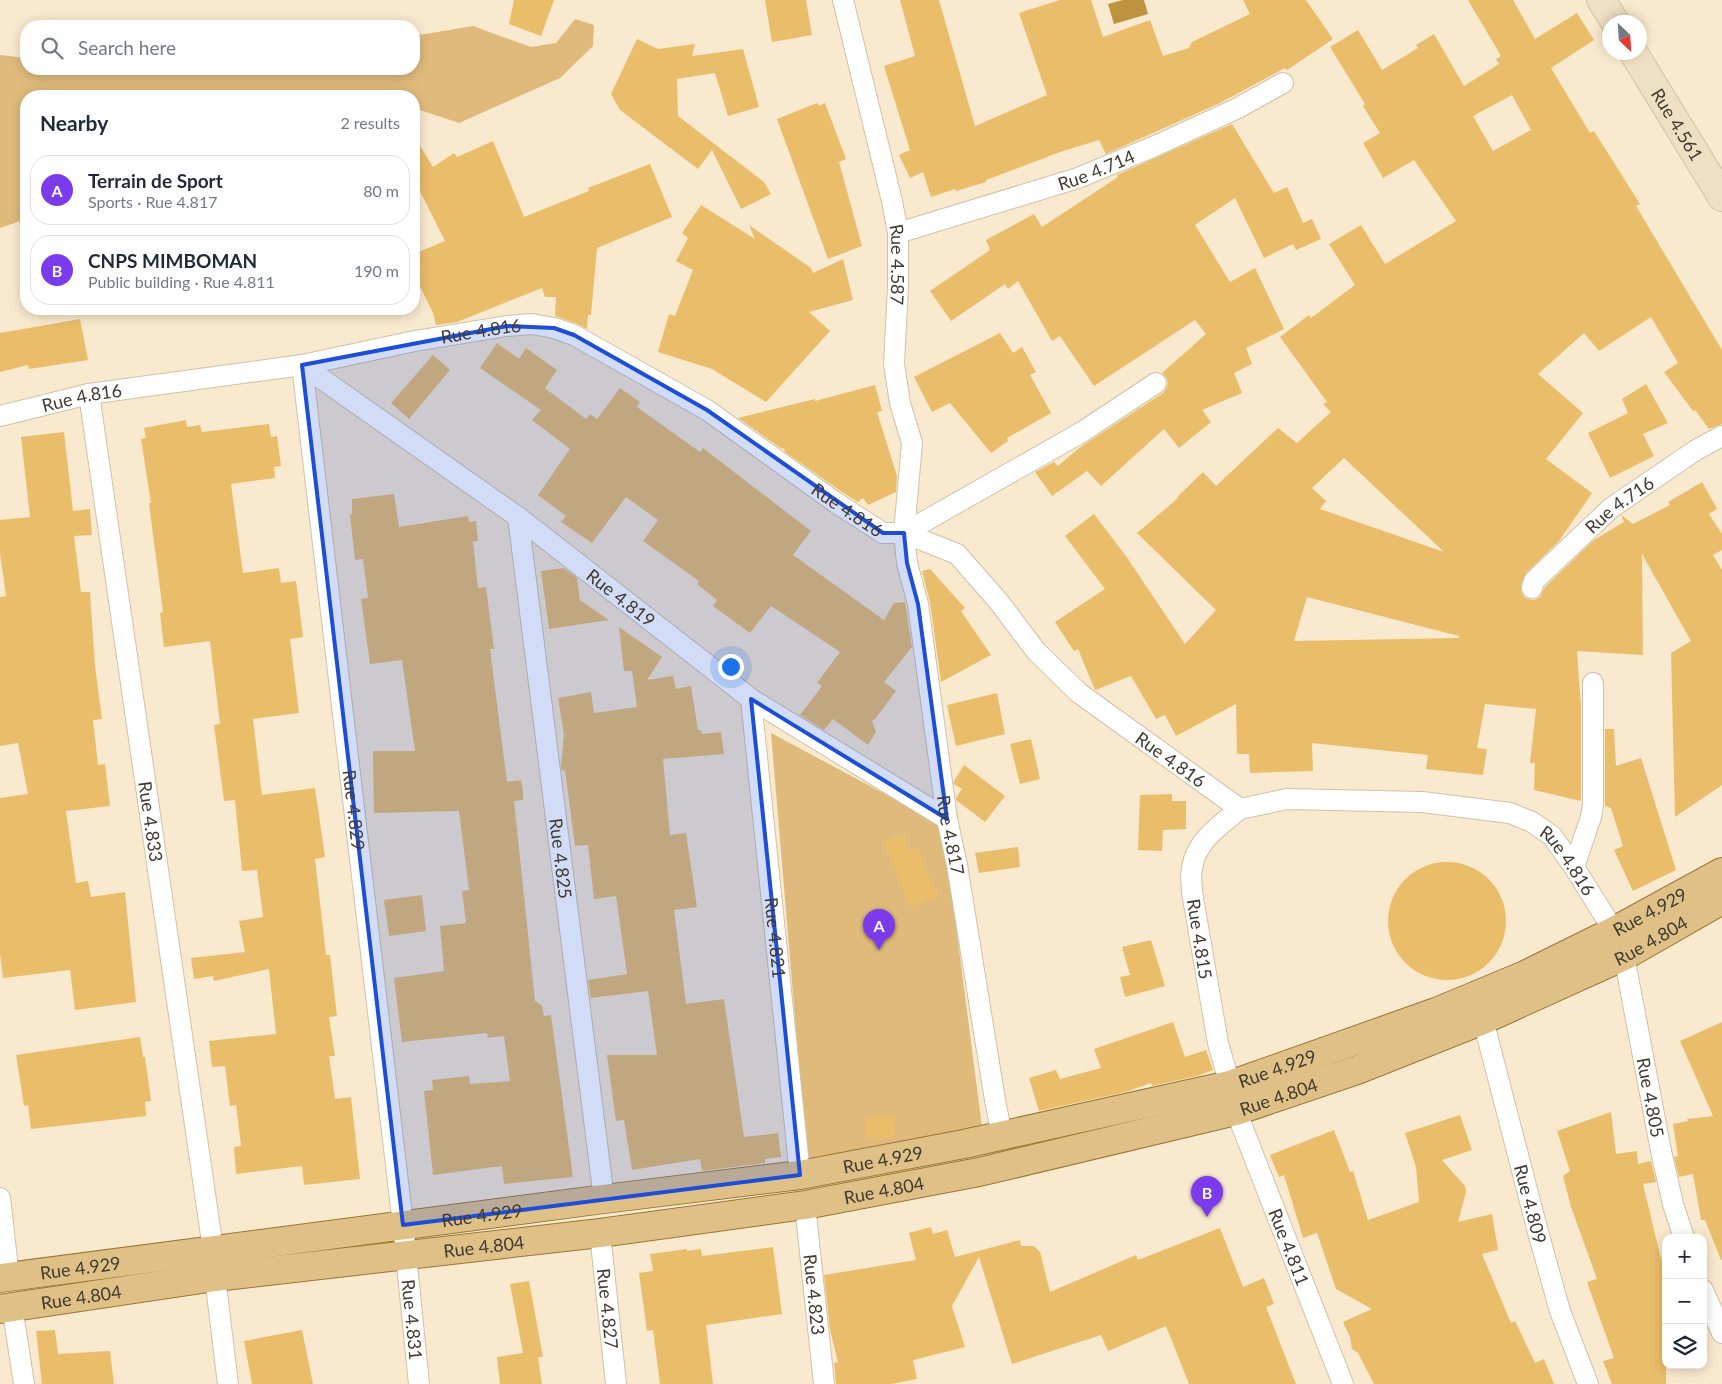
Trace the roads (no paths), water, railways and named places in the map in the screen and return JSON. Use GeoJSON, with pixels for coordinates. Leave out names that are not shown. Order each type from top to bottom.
{"type":"FeatureCollection","features":[{"type":"Feature","properties":{"kind":"main road"},"geometry":{"type":"LineString","coordinates":[[1601,0],[1611,15]]}},
{"type":"Feature","properties":{"kind":"main road","name":"Rue 4.561"},"geometry":{"type":"LineString","coordinates":[[1638,60],[1722,197]]}},
{"type":"Feature","properties":{"kind":"main road","name":"Rue 4.929"},"geometry":{"type":"LineString","coordinates":[[4,1278],[800,1175],[1002,1136],[1230,1085],[1436,1012],[1525,975],[1614,931],[1722,872]]}},
{"type":"Feature","properties":{"kind":"main road","name":"Rue 4.804"},"geometry":{"type":"LineString","coordinates":[[6,1308],[215,1277],[600,1233],[805,1205],[979,1172],[1236,1111],[1357,1070],[1483,1020],[1624,956],[1722,900]]}},
{"type":"Feature","properties":{"kind":"street","name":"Rue 4.587"},"geometry":{"type":"LineString","coordinates":[[843,0],[892,201],[898,233],[898,287],[894,364],[900,403],[912,443],[904,533]]}},
{"type":"Feature","properties":{"kind":"street","name":"Rue 4.714"},"geometry":{"type":"LineString","coordinates":[[898,233],[1078,178],[1236,109],[1283,83]]}},
{"type":"Feature","properties":{"kind":"street","name":"Rue 4.816"},"geometry":{"type":"LineString","coordinates":[[0,416],[89,394],[302,365],[415,341],[507,326],[532,324],[554,328],[574,335],[708,410],[835,502],[883,533],[904,533],[956,554],[998,602],[1036,651],[1079,693],[1240,810],[1287,799],[1422,802],[1510,813],[1532,822],[1552,836],[1614,931]]}},
{"type":"Feature","properties":{"kind":"street","name":"Rue 4.819"},"geometry":{"type":"LineString","coordinates":[[302,365],[518,517],[751,699],[947,819]]}},
{"type":"Feature","properties":{"kind":"street","name":"Rue 4.829"},"geometry":{"type":"LineString","coordinates":[[302,365],[406,1255]]}},
{"type":"Feature","properties":{"kind":"street"},"geometry":{"type":"LineString","coordinates":[[904,533],[1082,432],[1156,383]]}},
{"type":"Feature","properties":{"kind":"street","name":"Rue 4.833"},"geometry":{"type":"LineString","coordinates":[[89,394],[213,1250]]}},
{"type":"Feature","properties":{"kind":"street","name":"Rue 4.716"},"geometry":{"type":"LineString","coordinates":[[1532,588],[1534,581],[1612,508],[1696,450],[1722,436]]}},
{"type":"Feature","properties":{"kind":"street","name":"Rue 4.825"},"geometry":{"type":"LineString","coordinates":[[518,517],[604,1199]]}},
{"type":"Feature","properties":{"kind":"street","name":"Rue 4.817"},"geometry":{"type":"LineString","coordinates":[[904,533],[906,563],[918,604],[947,819],[957,865],[1002,1136]]}},
{"type":"Feature","properties":{"kind":"street"},"geometry":{"type":"LineString","coordinates":[[1574,867],[1591,818],[1593,804],[1592,683]]}},
{"type":"Feature","properties":{"kind":"street","name":"Rue 4.821"},"geometry":{"type":"LineString","coordinates":[[751,699],[800,1175]]}},
{"type":"Feature","properties":{"kind":"street","name":"Rue 4.815"},"geometry":{"type":"LineString","coordinates":[[1230,1085],[1216,1034],[1192,892],[1192,868],[1200,847],[1216,828],[1240,810]]}},
{"type":"Feature","properties":{"kind":"street","name":"Rue 4.805"},"geometry":{"type":"LineString","coordinates":[[1624,956],[1663,1160],[1673,1204],[1683,1234]]}},
{"type":"Feature","properties":{"kind":"street","name":"Rue 4.809"},"geometry":{"type":"LineString","coordinates":[[1483,1020],[1560,1311],[1588,1384]]}},
{"type":"Feature","properties":{"kind":"street","name":"Rue 4.811"},"geometry":{"type":"LineString","coordinates":[[1236,1111],[1338,1383]]}},
{"type":"Feature","properties":{"kind":"street"},"geometry":{"type":"LineString","coordinates":[[0,1198],[4,1278]]}},
{"type":"Feature","properties":{"kind":"street","name":"Rue 4.823"},"geometry":{"type":"LineString","coordinates":[[805,1205],[824,1384]]}},
{"type":"Feature","properties":{"kind":"street","name":"Rue 4.827"},"geometry":{"type":"LineString","coordinates":[[600,1233],[616,1384]]}},
{"type":"Feature","properties":{"kind":"street","name":"Rue 4.831"},"geometry":{"type":"LineString","coordinates":[[406,1255],[419,1384]]}},
{"type":"Feature","properties":{"kind":"street"},"geometry":{"type":"LineString","coordinates":[[215,1277],[228,1384]]}},
{"type":"Feature","properties":{"kind":"street"},"geometry":{"type":"LineString","coordinates":[[1707,1299],[1722,1333]]}},
{"type":"Feature","properties":{"kind":"street"},"geometry":{"type":"LineString","coordinates":[[6,1308],[24,1384]]}},
{"type":"Feature","properties":{"kind":"place","name":"Terrain de Sport"},"geometry":{"type":"Point","coordinates":[879,950]}},
{"type":"Feature","properties":{"kind":"place","name":"CNPS MIMBOMAN"},"geometry":{"type":"Point","coordinates":[1207,1217]}}]}
